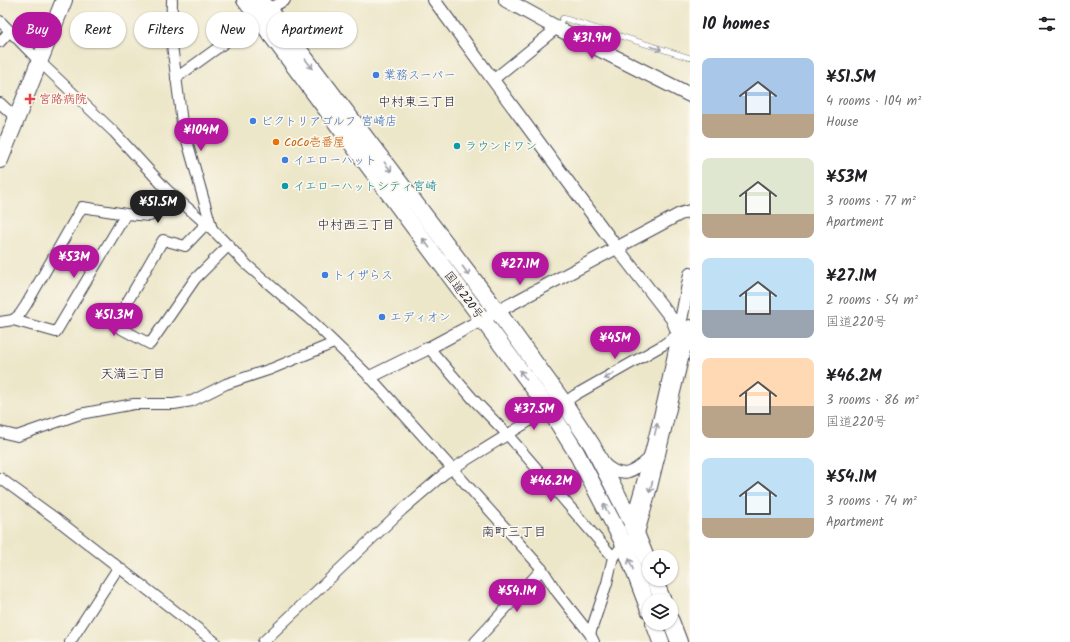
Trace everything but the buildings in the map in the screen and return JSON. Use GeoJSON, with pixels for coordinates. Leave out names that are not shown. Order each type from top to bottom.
{"type":"FeatureCollection","features":[{"type":"Feature","properties":{"kind":"main road"},"geometry":{"type":"LineString","coordinates":[[0,160],[64,0]]}},
{"type":"Feature","properties":{"kind":"main road","name":"国道220号"},"geometry":{"type":"LineString","coordinates":[[245,0],[263,10],[498,312],[564,403],[592,446],[631,521],[631,540],[645,594]]}},
{"type":"Feature","properties":{"kind":"main road"},"geometry":{"type":"LineString","coordinates":[[506,0],[557,28],[690,95]]}},
{"type":"Feature","properties":{"kind":"main road","name":"国道220号"},"geometry":{"type":"LineString","coordinates":[[263,10],[309,88],[549,410],[642,556]]}},
{"type":"Feature","properties":{"kind":"main road"},"geometry":{"type":"LineString","coordinates":[[657,630],[661,642]]}},
{"type":"Feature","properties":{"kind":"main road"},"geometry":{"type":"LineString","coordinates":[[674,630],[679,642]]}},
{"type":"Feature","properties":{"kind":"street"},"geometry":{"type":"LineString","coordinates":[[172,0],[171,37],[182,123],[209,226]]}},
{"type":"Feature","properties":{"kind":"street"},"geometry":{"type":"LineString","coordinates":[[176,78],[263,10],[285,0]]}},
{"type":"Feature","properties":{"kind":"street"},"geometry":{"type":"LineString","coordinates":[[434,0],[617,248],[672,319],[685,340]]}},
{"type":"Feature","properties":{"kind":"street"},"geometry":{"type":"LineString","coordinates":[[0,21],[40,62],[114,132],[166,189],[209,226],[247,265],[313,322],[370,377],[542,569],[557,592],[592,638]]}},
{"type":"Feature","properties":{"kind":"street"},"geometry":{"type":"LineString","coordinates":[[494,80],[557,28]]}},
{"type":"Feature","properties":{"kind":"street"},"geometry":{"type":"LineString","coordinates":[[0,42],[10,31]]}},
{"type":"Feature","properties":{"kind":"street"},"geometry":{"type":"LineString","coordinates":[[0,103],[16,118]]}},
{"type":"Feature","properties":{"kind":"street"},"geometry":{"type":"LineString","coordinates":[[13,320],[20,314],[26,305],[82,207],[150,216],[166,189]]}},
{"type":"Feature","properties":{"kind":"street"},"geometry":{"type":"LineString","coordinates":[[370,377],[430,348],[449,336],[483,320],[680,214],[690,211]]}},
{"type":"Feature","properties":{"kind":"street"},"geometry":{"type":"LineString","coordinates":[[0,322],[13,320],[56,332],[126,214]]}},
{"type":"Feature","properties":{"kind":"street"},"geometry":{"type":"LineString","coordinates":[[209,226],[185,246],[163,240],[114,325],[150,344],[195,279],[229,245]]}},
{"type":"Feature","properties":{"kind":"street"},"geometry":{"type":"LineString","coordinates":[[592,638],[613,557],[631,540],[652,487],[685,340],[690,274]]}},
{"type":"Feature","properties":{"kind":"street"},"geometry":{"type":"LineString","coordinates":[[631,521],[690,326]]}},
{"type":"Feature","properties":{"kind":"street"},"geometry":{"type":"LineString","coordinates":[[564,403],[575,395],[663,345],[685,340]]}},
{"type":"Feature","properties":{"kind":"street"},"geometry":{"type":"LineString","coordinates":[[0,432],[17,436],[80,414],[134,404],[174,404],[192,401],[226,384],[271,369],[334,343]]}},
{"type":"Feature","properties":{"kind":"street"},"geometry":{"type":"LineString","coordinates":[[430,348],[473,399],[507,434],[613,557]]}},
{"type":"Feature","properties":{"kind":"street"},"geometry":{"type":"LineString","coordinates":[[263,642],[402,510],[451,469],[549,410]]}},
{"type":"Feature","properties":{"kind":"street"},"geometry":{"type":"LineString","coordinates":[[599,459],[610,468],[621,474],[636,470],[649,458]]}},
{"type":"Feature","properties":{"kind":"street"},"geometry":{"type":"LineString","coordinates":[[0,478],[55,518],[214,642]]}},
{"type":"Feature","properties":{"kind":"street"},"geometry":{"type":"LineString","coordinates":[[70,642],[118,568]]}},
{"type":"Feature","properties":{"kind":"street"},"geometry":{"type":"LineString","coordinates":[[475,642],[542,569]]}},
{"type":"Feature","properties":{"kind":"lane"},"geometry":{"type":"LineString","coordinates":[[557,28],[563,18],[690,58]]}},
{"type":"Feature","properties":{"kind":"place","name":"業務スーパー"},"geometry":{"type":"Point","coordinates":[376,75]}},
{"type":"Feature","properties":{"kind":"place","name":"宮路病院"},"geometry":{"type":"Point","coordinates":[30,99]}},
{"type":"Feature","properties":{"kind":"place","name":"ビクトリアゴルフ 宮崎店"},"geometry":{"type":"Point","coordinates":[253,121]}},
{"type":"Feature","properties":{"kind":"place","name":"CoCo壱番屋"},"geometry":{"type":"Point","coordinates":[276,142]}},
{"type":"Feature","properties":{"kind":"place","name":"ラウンドワン"},"geometry":{"type":"Point","coordinates":[457,146]}},
{"type":"Feature","properties":{"kind":"place","name":"イエローハット"},"geometry":{"type":"Point","coordinates":[285,160]}},
{"type":"Feature","properties":{"kind":"place","name":"イエローハットシティ宮崎"},"geometry":{"type":"Point","coordinates":[285,186]}},
{"type":"Feature","properties":{"kind":"place","name":"トイザらス"},"geometry":{"type":"Point","coordinates":[325,275]}},
{"type":"Feature","properties":{"kind":"place","name":"エディオン"},"geometry":{"type":"Point","coordinates":[382,317]}},
{"type":"Feature","properties":{"kind":"district","name":"中村東三丁目"},"geometry":{"type":"Point","coordinates":[417,101]}},
{"type":"Feature","properties":{"kind":"district","name":"中村西三丁目"},"geometry":{"type":"Point","coordinates":[356,224]}},
{"type":"Feature","properties":{"kind":"district","name":"天満三丁目"},"geometry":{"type":"Point","coordinates":[133,373]}},
{"type":"Feature","properties":{"kind":"district","name":"南町三丁目"},"geometry":{"type":"Point","coordinates":[514,531]}}]}
